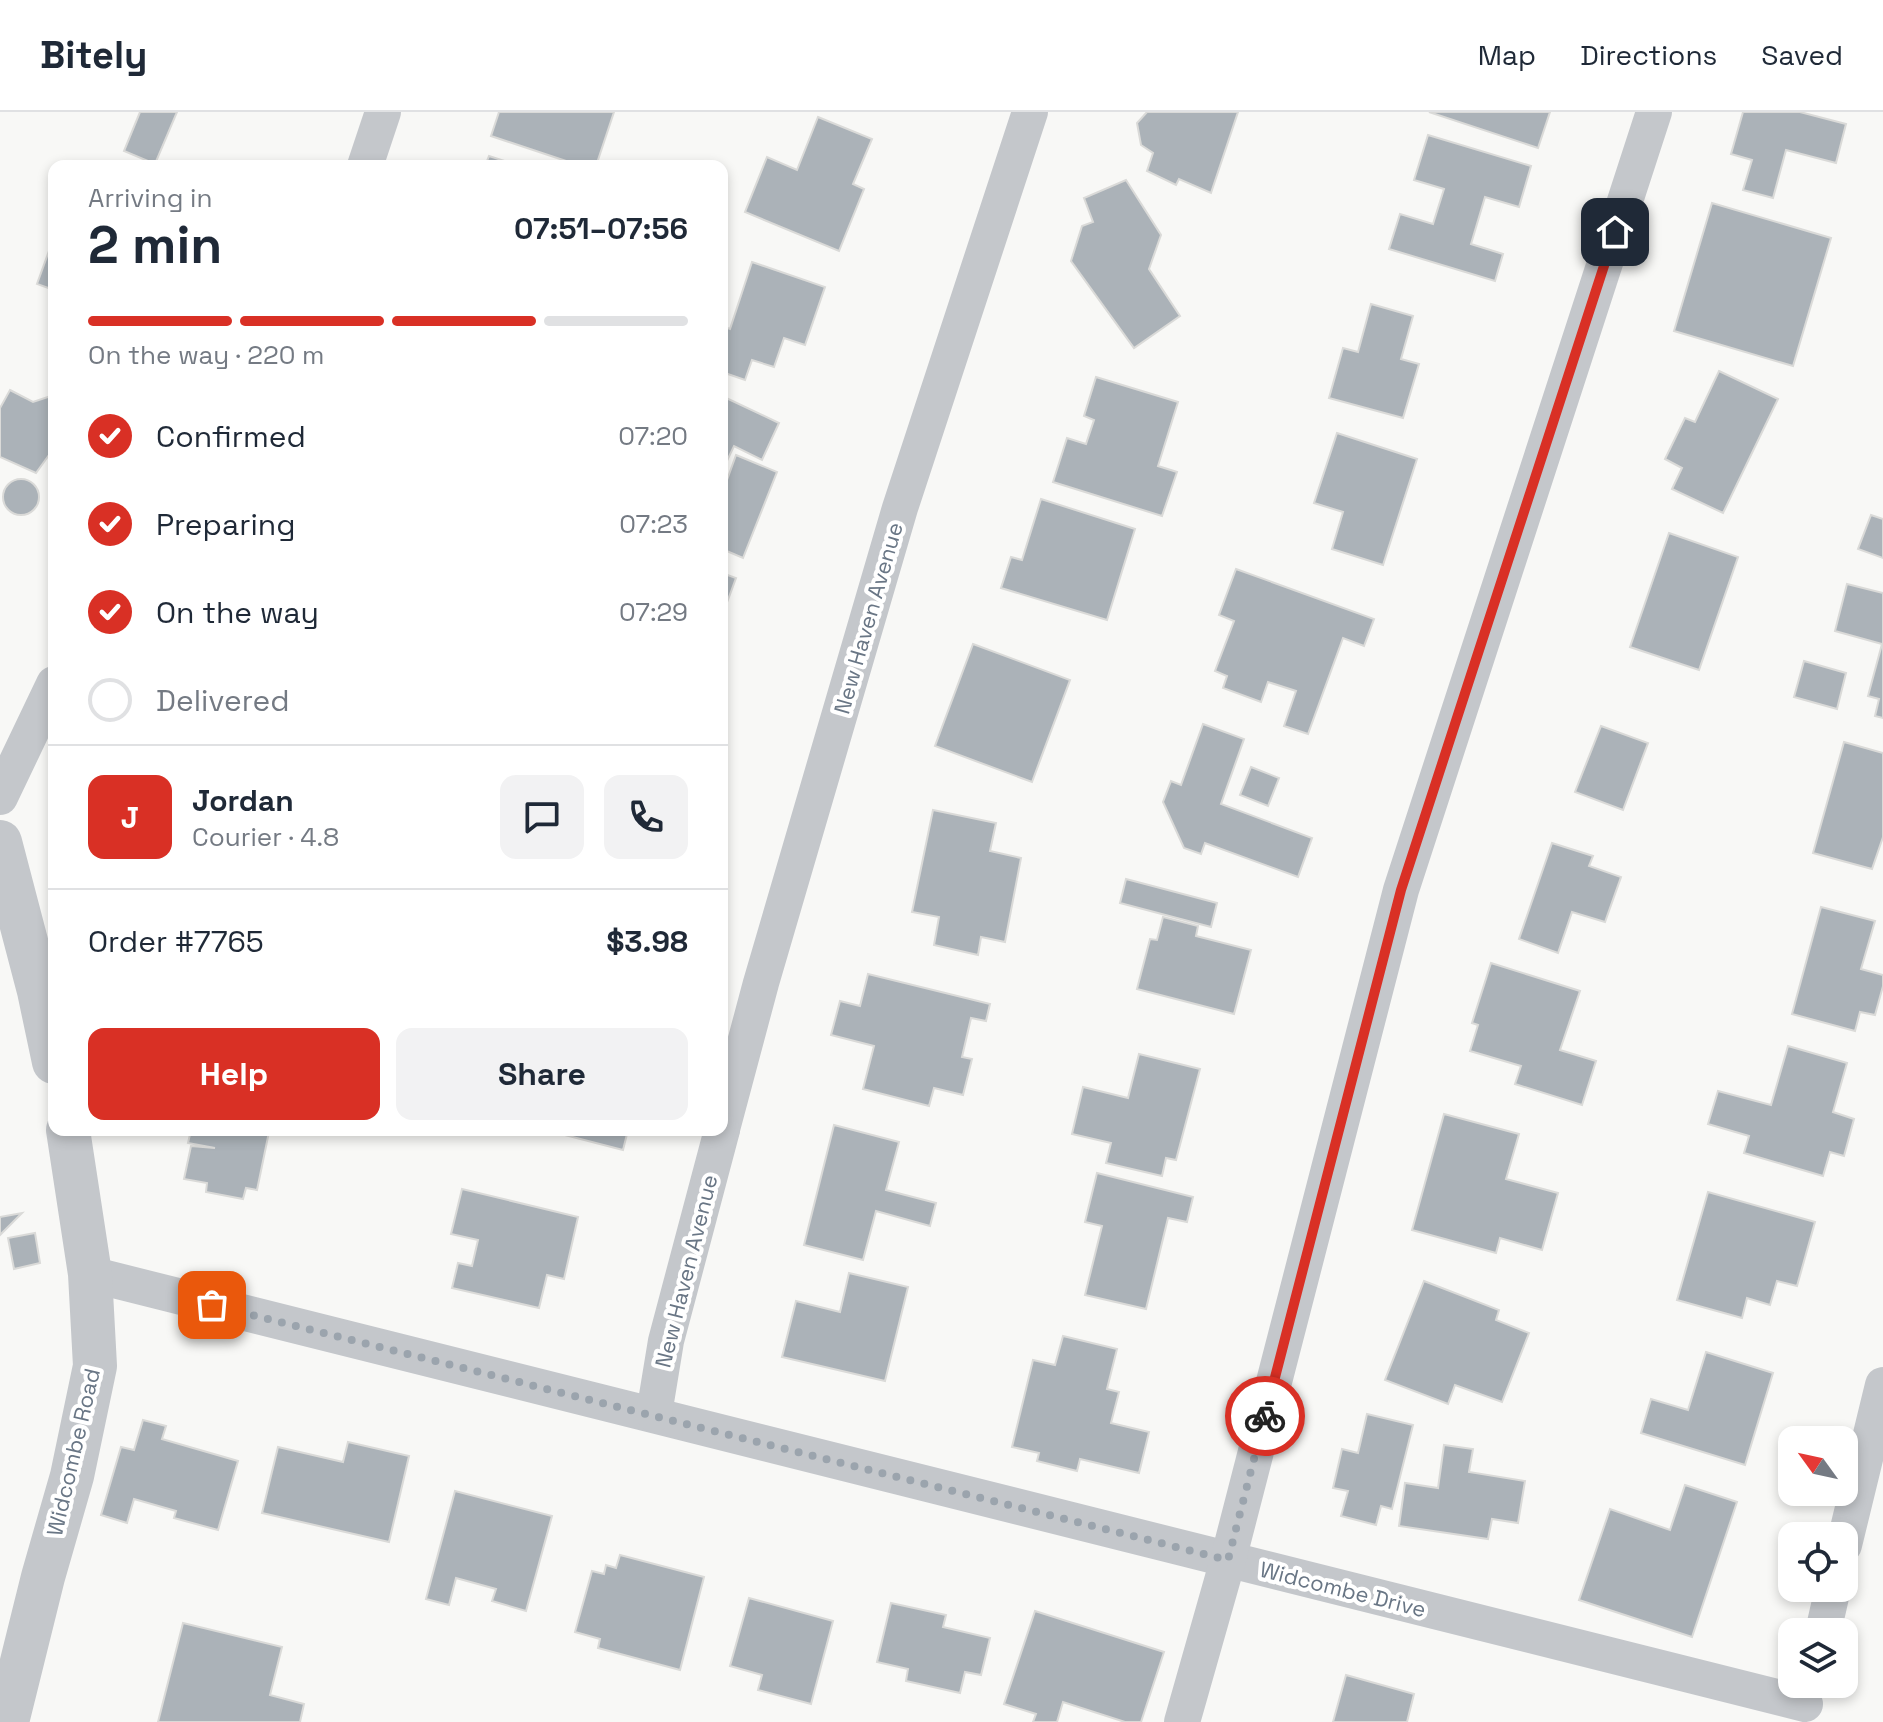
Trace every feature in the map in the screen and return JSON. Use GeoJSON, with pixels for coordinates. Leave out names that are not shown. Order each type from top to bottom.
{"type":"FeatureCollection","features":[{"type":"Feature","properties":{"kind":"street"},"geometry":{"type":"LineString","coordinates":[[367,160],[383,112]]}},
{"type":"Feature","properties":{"kind":"street","name":"New Haven Avenue"},"geometry":{"type":"LineString","coordinates":[[728,1107],[761,983],[900,508],[1030,112]]}},
{"type":"Feature","properties":{"kind":"street"},"geometry":{"type":"LineString","coordinates":[[1182,1722],[1228,1560],[1401,890],[1654,112]]}},
{"type":"Feature","properties":{"kind":"street"},"geometry":{"type":"LineString","coordinates":[[0,797],[48,697]]}},
{"type":"Feature","properties":{"kind":"street"},"geometry":{"type":"LineString","coordinates":[[0,842],[48,1034]]}},
{"type":"Feature","properties":{"kind":"street","name":"Widcombe Road"},"geometry":{"type":"LineString","coordinates":[[7,1722],[10,1663],[72,1476],[95,1366],[90,1274],[69,1136]]}},
{"type":"Feature","properties":{"kind":"street","name":"New Haven Avenue"},"geometry":{"type":"LineString","coordinates":[[654,1414],[666,1341],[720,1136]]}},
{"type":"Feature","properties":{"kind":"street","name":"Widcombe Drive"},"geometry":{"type":"LineString","coordinates":[[90,1274],[547,1391],[654,1414],[1805,1703]]}},
{"type":"Feature","properties":{"kind":"street"},"geometry":{"type":"LineString","coordinates":[[1850,1522],[1883,1385]]}},
{"type":"Feature","properties":{"kind":"building"},"geometry":{"type":"Polygon","coordinates":[[[140,112],[177,112],[157,160],[145,160],[124,151],[140,112]]]}},
{"type":"Feature","properties":{"kind":"building"},"geometry":{"type":"Polygon","coordinates":[[[499,112],[614,112],[598,160],[563,160],[491,136],[499,112]]]}},
{"type":"Feature","properties":{"kind":"building"},"geometry":{"type":"Polygon","coordinates":[[[1147,112],[1238,112],[1211,193],[1179,179],[1176,185],[1147,171],[1153,153],[1141,145],[1137,123],[1147,112]]]}},
{"type":"Feature","properties":{"kind":"building"},"geometry":{"type":"Polygon","coordinates":[[[1429,112],[1550,112],[1538,148],[1429,112]]]}},
{"type":"Feature","properties":{"kind":"building"},"geometry":{"type":"Polygon","coordinates":[[[1743,112],[1800,112],[1846,124],[1836,163],[1786,150],[1773,198],[1743,190],[1752,160],[1731,154],[1743,112]]]}},
{"type":"Feature","properties":{"kind":"building"},"geometry":{"type":"Polygon","coordinates":[[[818,117],[872,139],[853,184],[864,189],[839,251],[745,212],[767,157],[797,170],[818,117]]]}},
{"type":"Feature","properties":{"kind":"building"},"geometry":{"type":"Polygon","coordinates":[[[1428,135],[1531,166],[1519,207],[1485,197],[1471,244],[1503,254],[1495,281],[1389,249],[1400,214],[1433,224],[1444,189],[1414,180],[1428,135]]]}},
{"type":"Feature","properties":{"kind":"building"},"geometry":{"type":"Polygon","coordinates":[[[1126,180],[1161,235],[1149,269],[1180,316],[1134,348],[1071,261],[1082,226],[1093,222],[1084,198],[1126,180]]]}},
{"type":"Feature","properties":{"kind":"building"},"geometry":{"type":"Polygon","coordinates":[[[1712,203],[1831,238],[1793,366],[1674,331],[1712,203]]]}},
{"type":"Feature","properties":{"kind":"building"},"geometry":{"type":"Polygon","coordinates":[[[48,254],[48,288],[37,284],[48,254]]]}},
{"type":"Feature","properties":{"kind":"building"},"geometry":{"type":"Polygon","coordinates":[[[752,262],[825,287],[805,345],[784,338],[774,367],[752,360],[745,380],[728,374],[730,329],[752,262]]]}},
{"type":"Feature","properties":{"kind":"building"},"geometry":{"type":"Polygon","coordinates":[[[1371,304],[1413,316],[1401,359],[1419,364],[1403,418],[1329,398],[1343,348],[1358,352],[1371,304]]]}},
{"type":"Feature","properties":{"kind":"building"},"geometry":{"type":"Polygon","coordinates":[[[1719,371],[1778,399],[1723,513],[1672,489],[1682,468],[1665,459],[1685,418],[1695,422],[1719,371]]]}},
{"type":"Feature","properties":{"kind":"building"},"geometry":{"type":"Polygon","coordinates":[[[1096,377],[1178,402],[1158,466],[1177,472],[1162,516],[1053,482],[1067,438],[1086,444],[1094,420],[1084,416],[1096,377]]]}},
{"type":"Feature","properties":{"kind":"building"},"geometry":{"type":"Polygon","coordinates":[[[10,390],[33,402],[48,397],[48,456],[36,473],[0,457],[0,408],[10,390]]]}},
{"type":"Feature","properties":{"kind":"building"},"geometry":{"type":"Polygon","coordinates":[[[728,399],[779,423],[762,460],[734,446],[728,459],[728,399]]]}},
{"type":"Feature","properties":{"kind":"building"},"geometry":{"type":"Polygon","coordinates":[[[1337,433],[1417,459],[1383,565],[1332,549],[1343,512],[1314,503],[1337,433]]]}},
{"type":"Feature","properties":{"kind":"building"},"geometry":{"type":"Polygon","coordinates":[[[736,455],[777,472],[743,558],[728,552],[728,477],[736,455]]]}},
{"type":"Feature","properties":{"kind":"building"},"geometry":{"type":"Polygon","coordinates":[[[21,479],[33,485],[39,497],[33,509],[21,515],[9,509],[3,497],[9,485],[21,479]]]}},
{"type":"Feature","properties":{"kind":"building"},"geometry":{"type":"Polygon","coordinates":[[[1041,499],[1135,529],[1107,620],[1001,588],[1011,557],[1022,560],[1041,499]]]}},
{"type":"Feature","properties":{"kind":"building"},"geometry":{"type":"Polygon","coordinates":[[[1871,515],[1883,519],[1883,558],[1858,549],[1871,515]]]}},
{"type":"Feature","properties":{"kind":"building"},"geometry":{"type":"Polygon","coordinates":[[[1669,533],[1738,557],[1699,670],[1630,647],[1669,533]]]}},
{"type":"Feature","properties":{"kind":"building"},"geometry":{"type":"Polygon","coordinates":[[[1236,569],[1374,619],[1364,646],[1343,638],[1308,734],[1284,726],[1296,691],[1268,682],[1261,702],[1223,688],[1227,676],[1215,671],[1234,621],[1219,615],[1236,569]]]}},
{"type":"Feature","properties":{"kind":"building"},"geometry":{"type":"Polygon","coordinates":[[[728,575],[736,578],[728,600],[728,575]]]}},
{"type":"Feature","properties":{"kind":"building"},"geometry":{"type":"Polygon","coordinates":[[[1847,584],[1883,593],[1883,718],[1875,716],[1879,699],[1868,696],[1882,644],[1835,631],[1847,584]]]}},
{"type":"Feature","properties":{"kind":"building"},"geometry":{"type":"Polygon","coordinates":[[[973,644],[1070,680],[1032,782],[935,746],[973,644]]]}},
{"type":"Feature","properties":{"kind":"building"},"geometry":{"type":"Polygon","coordinates":[[[1804,661],[1846,673],[1837,709],[1794,697],[1804,661]]]}},
{"type":"Feature","properties":{"kind":"building"},"geometry":{"type":"Polygon","coordinates":[[[1203,724],[1244,739],[1221,804],[1312,838],[1298,877],[1205,843],[1201,854],[1184,848],[1163,802],[1171,781],[1181,785],[1203,724]]]}},
{"type":"Feature","properties":{"kind":"building"},"geometry":{"type":"Polygon","coordinates":[[[1601,726],[1648,743],[1623,810],[1575,792],[1601,726]]]}},
{"type":"Feature","properties":{"kind":"building"},"geometry":{"type":"Polygon","coordinates":[[[1844,742],[1883,753],[1883,837],[1872,869],[1813,853],[1844,742]]]}},
{"type":"Feature","properties":{"kind":"building"},"geometry":{"type":"Polygon","coordinates":[[[1251,767],[1279,778],[1268,806],[1240,795],[1251,767]]]}},
{"type":"Feature","properties":{"kind":"building"},"geometry":{"type":"Polygon","coordinates":[[[933,810],[996,823],[990,851],[1021,858],[1005,942],[981,937],[978,955],[934,945],[939,917],[912,912],[933,810]]]}},
{"type":"Feature","properties":{"kind":"building"},"geometry":{"type":"Polygon","coordinates":[[[1552,843],[1593,856],[1589,866],[1621,877],[1605,922],[1572,912],[1558,953],[1519,939],[1552,843]]]}},
{"type":"Feature","properties":{"kind":"building"},"geometry":{"type":"Polygon","coordinates":[[[1126,879],[1217,903],[1211,927],[1120,903],[1126,879]]]}},
{"type":"Feature","properties":{"kind":"building"},"geometry":{"type":"Polygon","coordinates":[[[1821,907],[1875,921],[1861,969],[1883,975],[1883,986],[1875,1015],[1860,1012],[1855,1031],[1792,1014],[1821,907]]]}},
{"type":"Feature","properties":{"kind":"building"},"geometry":{"type":"Polygon","coordinates":[[[1163,917],[1198,926],[1196,936],[1251,950],[1234,1014],[1137,989],[1150,939],[1157,940],[1163,917]]]}},
{"type":"Feature","properties":{"kind":"building"},"geometry":{"type":"Polygon","coordinates":[[[1491,963],[1580,991],[1560,1050],[1596,1061],[1582,1105],[1515,1084],[1521,1066],[1470,1051],[1478,1025],[1472,1023],[1491,963]]]}},
{"type":"Feature","properties":{"kind":"building"},"geometry":{"type":"Polygon","coordinates":[[[868,974],[990,1004],[986,1021],[971,1018],[962,1057],[972,1059],[963,1095],[934,1088],[929,1106],[863,1089],[874,1046],[831,1035],[840,1001],[860,1006],[868,974]]]}},
{"type":"Feature","properties":{"kind":"building"},"geometry":{"type":"Polygon","coordinates":[[[1788,1046],[1847,1063],[1833,1112],[1854,1119],[1844,1156],[1830,1152],[1823,1176],[1744,1153],[1749,1136],[1708,1124],[1718,1091],[1771,1105],[1788,1046]]]}},
{"type":"Feature","properties":{"kind":"building"},"geometry":{"type":"Polygon","coordinates":[[[1139,1054],[1200,1069],[1176,1160],[1166,1158],[1162,1176],[1106,1163],[1111,1143],[1072,1134],[1083,1087],[1128,1098],[1139,1054]]]}},
{"type":"Feature","properties":{"kind":"building"},"geometry":{"type":"Polygon","coordinates":[[[1444,1114],[1519,1134],[1506,1179],[1558,1193],[1542,1250],[1500,1238],[1496,1253],[1412,1230],[1444,1114]]]}},
{"type":"Feature","properties":{"kind":"building"},"geometry":{"type":"Polygon","coordinates":[[[834,1125],[899,1142],[886,1190],[936,1203],[930,1226],[876,1211],[863,1260],[804,1245],[834,1125]]]}},
{"type":"Feature","properties":{"kind":"building"},"geometry":{"type":"Polygon","coordinates":[[[190,1136],[268,1136],[257,1190],[246,1188],[243,1199],[206,1192],[207,1183],[184,1179],[191,1146],[215,1148],[188,1143],[190,1136]]]}},
{"type":"Feature","properties":{"kind":"building"},"geometry":{"type":"Polygon","coordinates":[[[569,1136],[626,1136],[623,1150],[569,1136]]]}},
{"type":"Feature","properties":{"kind":"building"},"geometry":{"type":"Polygon","coordinates":[[[1097,1173],[1193,1197],[1187,1222],[1168,1218],[1146,1309],[1085,1295],[1102,1226],[1085,1222],[1097,1173]]]}},
{"type":"Feature","properties":{"kind":"building"},"geometry":{"type":"Polygon","coordinates":[[[462,1189],[578,1217],[564,1279],[547,1275],[539,1308],[452,1288],[458,1263],[472,1266],[478,1240],[451,1234],[462,1189]]]}},
{"type":"Feature","properties":{"kind":"building"},"geometry":{"type":"Polygon","coordinates":[[[1708,1192],[1815,1222],[1797,1286],[1777,1281],[1770,1305],[1747,1298],[1742,1318],[1677,1300],[1708,1192]]]}},
{"type":"Feature","properties":{"kind":"building"},"geometry":{"type":"Polygon","coordinates":[[[22,1213],[0,1235],[0,1217],[22,1213]]]}},
{"type":"Feature","properties":{"kind":"building"},"geometry":{"type":"Polygon","coordinates":[[[35,1233],[40,1263],[14,1269],[8,1238],[35,1233]]]}},
{"type":"Feature","properties":{"kind":"building"},"geometry":{"type":"Polygon","coordinates":[[[849,1273],[908,1287],[885,1381],[782,1357],[796,1301],[840,1312],[849,1273]]]}},
{"type":"Feature","properties":{"kind":"building"},"geometry":{"type":"Polygon","coordinates":[[[1424,1281],[1499,1310],[1496,1320],[1529,1333],[1502,1402],[1455,1385],[1448,1404],[1385,1380],[1424,1281]]]}},
{"type":"Feature","properties":{"kind":"building"},"geometry":{"type":"Polygon","coordinates":[[[1063,1336],[1117,1349],[1107,1389],[1119,1392],[1111,1423],[1149,1432],[1139,1473],[1080,1459],[1077,1471],[1037,1461],[1039,1453],[1012,1447],[1033,1360],[1055,1365],[1063,1336]]]}},
{"type":"Feature","properties":{"kind":"building"},"geometry":{"type":"Polygon","coordinates":[[[1706,1352],[1773,1373],[1745,1465],[1641,1433],[1651,1399],[1688,1410],[1706,1352]]]}},
{"type":"Feature","properties":{"kind":"building"},"geometry":{"type":"Polygon","coordinates":[[[1367,1414],[1413,1425],[1392,1509],[1381,1506],[1376,1525],[1341,1516],[1348,1491],[1333,1488],[1342,1449],[1358,1453],[1367,1414]]]}},
{"type":"Feature","properties":{"kind":"building"},"geometry":{"type":"Polygon","coordinates":[[[143,1420],[166,1426],[162,1439],[238,1461],[218,1530],[174,1518],[176,1511],[134,1499],[127,1523],[101,1515],[121,1447],[134,1450],[143,1420]]]}},
{"type":"Feature","properties":{"kind":"building"},"geometry":{"type":"Polygon","coordinates":[[[348,1442],[409,1456],[389,1542],[262,1513],[278,1447],[343,1462],[348,1442]]]}},
{"type":"Feature","properties":{"kind":"building"},"geometry":{"type":"Polygon","coordinates":[[[1444,1445],[1473,1449],[1469,1472],[1525,1481],[1518,1523],[1492,1519],[1488,1539],[1399,1526],[1405,1483],[1438,1488],[1444,1445]]]}},
{"type":"Feature","properties":{"kind":"building"},"geometry":{"type":"Polygon","coordinates":[[[1685,1485],[1737,1502],[1692,1637],[1579,1600],[1610,1509],[1670,1530],[1685,1485]]]}},
{"type":"Feature","properties":{"kind":"building"},"geometry":{"type":"Polygon","coordinates":[[[455,1491],[552,1516],[526,1611],[492,1601],[496,1589],[456,1578],[449,1605],[426,1599],[455,1491]]]}},
{"type":"Feature","properties":{"kind":"building"},"geometry":{"type":"Polygon","coordinates":[[[620,1555],[704,1577],[680,1670],[598,1648],[600,1639],[575,1632],[592,1571],[604,1574],[606,1565],[616,1568],[620,1555]]]}},
{"type":"Feature","properties":{"kind":"building"},"geometry":{"type":"Polygon","coordinates":[[[749,1598],[833,1621],[811,1704],[758,1690],[762,1675],[730,1666],[749,1598]]]}},
{"type":"Feature","properties":{"kind":"building"},"geometry":{"type":"Polygon","coordinates":[[[891,1603],[946,1615],[943,1627],[990,1638],[981,1675],[965,1672],[960,1693],[906,1681],[908,1669],[877,1662],[891,1603]]]}},
{"type":"Feature","properties":{"kind":"building"},"geometry":{"type":"Polygon","coordinates":[[[1035,1611],[1164,1652],[1141,1722],[1125,1722],[1063,1702],[1057,1722],[1033,1722],[1036,1714],[1004,1704],[1035,1611]]]}},
{"type":"Feature","properties":{"kind":"building"},"geometry":{"type":"Polygon","coordinates":[[[183,1623],[282,1647],[270,1695],[304,1704],[300,1722],[158,1722],[183,1623]]]}},
{"type":"Feature","properties":{"kind":"building"},"geometry":{"type":"Polygon","coordinates":[[[1346,1675],[1414,1694],[1407,1722],[1333,1722],[1346,1675]]]}},
{"type":"Feature","properties":{"kind":"way so far"},"geometry":{"type":"LineString","coordinates":[[212,1305],[1228,1560],[1265,1416]]}},
{"type":"Feature","properties":{"kind":"route"},"geometry":{"type":"LineString","coordinates":[[1265,1416],[1401,890],[1615,232]]}}]}
